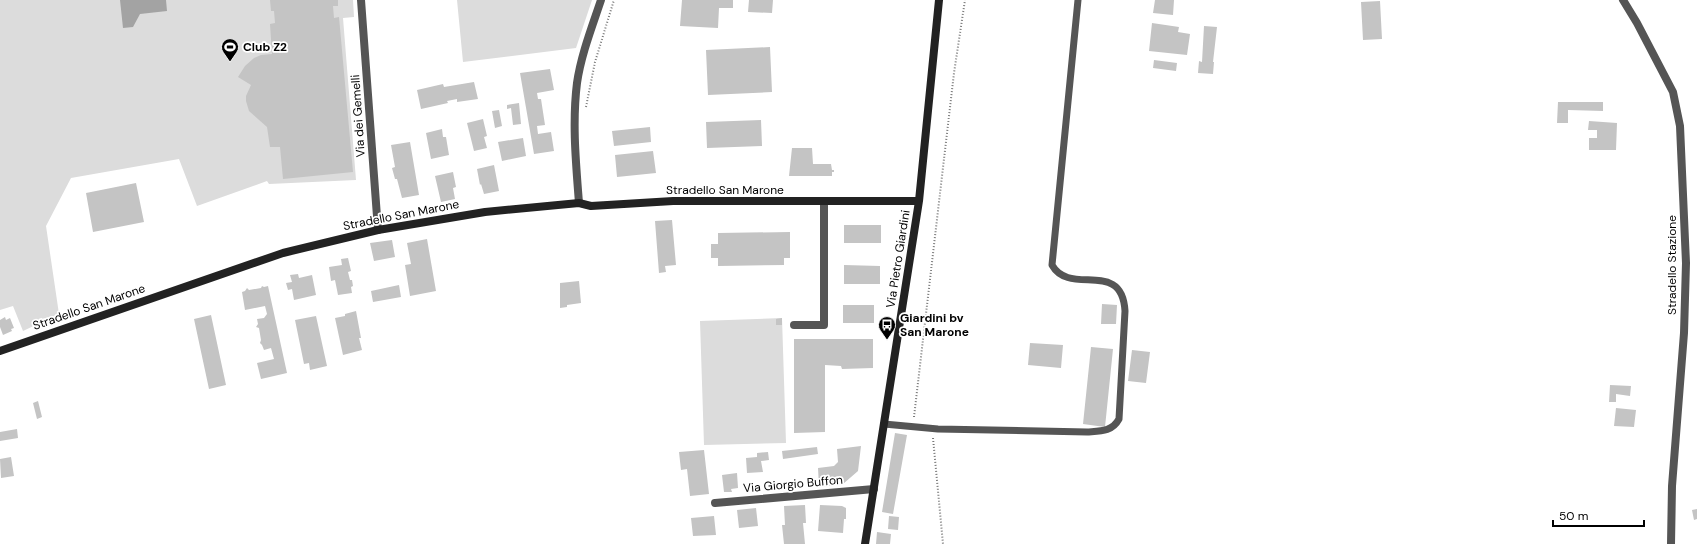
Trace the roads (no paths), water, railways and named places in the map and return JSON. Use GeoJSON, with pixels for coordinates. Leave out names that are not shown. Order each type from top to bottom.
{"type":"FeatureCollection","features":[{"type":"Feature","properties":{"kind":"street","name":"Via dei Gemelli"},"geometry":{"type":"LineString","coordinates":[[361,0],[378,230]]}},
{"type":"Feature","properties":{"kind":"street"},"geometry":{"type":"LineString","coordinates":[[579,204],[575,154],[577,83],[600,0]]}},
{"type":"Feature","properties":{"kind":"street","name":"Via Pietro Giardini"},"geometry":{"type":"LineString","coordinates":[[865,544],[919,200],[939,0]]}},
{"type":"Feature","properties":{"kind":"street","name":"Stradello Stazione"},"geometry":{"type":"LineString","coordinates":[[1623,0],[1641,30],[1672,92],[1680,126],[1686,263],[1684,333],[1672,486],[1671,544]]}},
{"type":"Feature","properties":{"kind":"street","name":"Stradello San Marone"},"geometry":{"type":"LineString","coordinates":[[0,351],[283,253],[378,230],[485,212],[579,204],[591,206],[673,201],[919,200]]}},
{"type":"Feature","properties":{"kind":"street"},"geometry":{"type":"LineString","coordinates":[[794,325],[824,325],[824,201]]}},
{"type":"Feature","properties":{"kind":"street","name":"Via Giorgio Buffon"},"geometry":{"type":"LineString","coordinates":[[715,503],[874,489]]}},
{"type":"Feature","properties":{"kind":"lane"},"geometry":{"type":"LineString","coordinates":[[884,424],[938,429],[1087,432],[1111,429],[1116,425],[1119,419],[1125,311],[1124,299],[1119,289],[1112,283],[1064,277],[1055,271],[1052,265],[1078,0]]}},
{"type":"Feature","properties":{"kind":"place","name":"Club Z2"},"geometry":{"type":"Point","coordinates":[230,62]}},
{"type":"Feature","properties":{"kind":"place","name":"Giardini bv San Marone"},"geometry":{"type":"Point","coordinates":[887,340]}}]}
